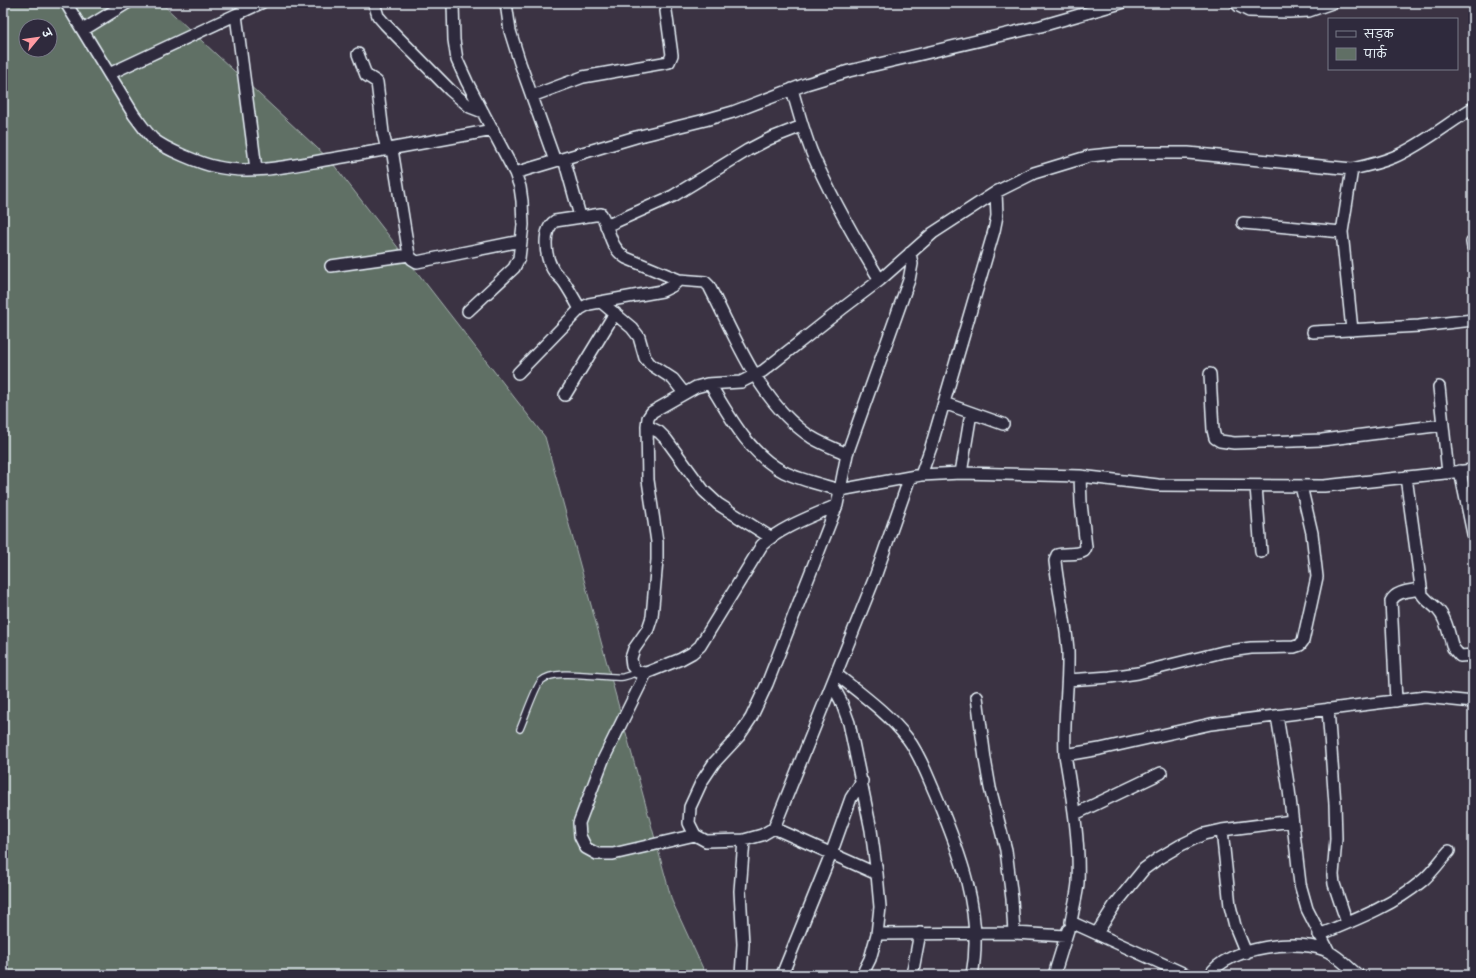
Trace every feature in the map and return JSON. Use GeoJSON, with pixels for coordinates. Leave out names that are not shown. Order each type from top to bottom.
{"type":"FeatureCollection","features":[{"type":"Feature","properties":{"kind":"street"},"geometry":{"type":"LineString","coordinates":[[66,3],[134,115],[154,140],[192,159],[217,167],[271,169],[493,130]]}},
{"type":"Feature","properties":{"kind":"street"},"geometry":{"type":"LineString","coordinates":[[83,30],[127,3]]}},
{"type":"Feature","properties":{"kind":"street"},"geometry":{"type":"LineString","coordinates":[[109,74],[261,3]]}},
{"type":"Feature","properties":{"kind":"street"},"geometry":{"type":"LineString","coordinates":[[374,3],[378,16],[450,90],[470,107],[483,112]]}},
{"type":"Feature","properties":{"kind":"street"},"geometry":{"type":"LineString","coordinates":[[453,3],[454,40],[457,60],[515,173],[522,201],[523,225],[519,258],[514,268],[468,311]]}},
{"type":"Feature","properties":{"kind":"street"},"geometry":{"type":"LineString","coordinates":[[506,3],[510,31],[546,138],[559,160],[580,216]]}},
{"type":"Feature","properties":{"kind":"street"},"geometry":{"type":"LineString","coordinates":[[515,173],[636,137],[733,112],[792,89],[849,71],[1041,26],[1121,3]]}},
{"type":"Feature","properties":{"kind":"street"},"geometry":{"type":"LineString","coordinates":[[1236,3],[1249,11],[1289,12],[1309,11],[1332,3]]}},
{"type":"Feature","properties":{"kind":"street"},"geometry":{"type":"LineString","coordinates":[[532,96],[583,77],[668,62],[672,55],[666,11]]}},
{"type":"Feature","properties":{"kind":"street"},"geometry":{"type":"LineString","coordinates":[[236,15],[256,169]]}},
{"type":"Feature","properties":{"kind":"street"},"geometry":{"type":"LineString","coordinates":[[358,54],[366,75],[378,82],[382,133],[389,149],[409,255],[412,260],[416,262],[521,241]]}},
{"type":"Feature","properties":{"kind":"street"},"geometry":{"type":"LineString","coordinates":[[792,89],[802,126],[812,153],[880,280]]}},
{"type":"Feature","properties":{"kind":"street"},"geometry":{"type":"LineString","coordinates":[[642,673],[632,666],[631,658],[634,649],[648,629],[652,617],[657,560],[657,542],[648,480],[646,426],[648,418],[652,412],[696,387],[710,384],[741,382],[763,371],[880,280],[933,233],[996,192],[1034,173],[1090,156],[1119,153],[1188,153],[1352,169],[1375,164],[1395,157],[1473,108]]}},
{"type":"Feature","properties":{"kind":"street"},"geometry":{"type":"LineString","coordinates":[[606,226],[673,196],[748,150],[769,139],[802,126]]}},
{"type":"Feature","properties":{"kind":"street"},"geometry":{"type":"LineString","coordinates":[[1352,169],[1342,232],[1352,330]]}},
{"type":"Feature","properties":{"kind":"street"},"geometry":{"type":"LineString","coordinates":[[921,475],[944,403],[994,231],[997,216],[996,192]]}},
{"type":"Feature","properties":{"kind":"street"},"geometry":{"type":"LineString","coordinates":[[580,310],[563,281],[552,270],[548,258],[546,238],[550,224],[555,221],[601,214],[614,246],[619,253],[651,269],[679,280],[706,282],[754,376],[773,401],[792,421],[812,438],[848,454]]}},
{"type":"Feature","properties":{"kind":"street"},"geometry":{"type":"LineString","coordinates":[[1243,223],[1342,232]]}},
{"type":"Feature","properties":{"kind":"street"},"geometry":{"type":"LineString","coordinates":[[910,253],[912,264],[909,280],[848,454],[837,505],[767,684],[751,718],[739,736],[714,763],[702,781],[690,807],[689,823],[695,834],[706,841],[744,840],[762,835],[774,828],[875,577],[910,477]]}},
{"type":"Feature","properties":{"kind":"street"},"geometry":{"type":"LineString","coordinates":[[331,266],[409,255]]}},
{"type":"Feature","properties":{"kind":"street"},"geometry":{"type":"LineString","coordinates":[[518,373],[580,310],[589,304],[662,290],[672,286],[679,280]]}},
{"type":"Feature","properties":{"kind":"street"},"geometry":{"type":"LineString","coordinates":[[601,302],[632,328],[639,337],[645,358],[650,364],[673,379],[684,393]]}},
{"type":"Feature","properties":{"kind":"street"},"geometry":{"type":"LineString","coordinates":[[565,395],[615,314]]}},
{"type":"Feature","properties":{"kind":"street"},"geometry":{"type":"LineString","coordinates":[[1313,332],[1419,326],[1473,320]]}},
{"type":"Feature","properties":{"kind":"street"},"geometry":{"type":"LineString","coordinates":[[1210,374],[1212,430],[1215,438],[1220,441],[1234,443],[1322,440],[1443,425]]}},
{"type":"Feature","properties":{"kind":"street"},"geometry":{"type":"LineString","coordinates":[[710,384],[749,443],[769,463],[785,473],[840,490],[921,475],[960,473],[1080,476],[1158,485],[1324,486],[1473,470]]}},
{"type":"Feature","properties":{"kind":"street"},"geometry":{"type":"LineString","coordinates":[[1439,387],[1448,472]]}},
{"type":"Feature","properties":{"kind":"street"},"geometry":{"type":"LineString","coordinates":[[944,403],[1003,424]]}},
{"type":"Feature","properties":{"kind":"street"},"geometry":{"type":"LineString","coordinates":[[960,473],[971,413]]}},
{"type":"Feature","properties":{"kind":"street"},"geometry":{"type":"LineString","coordinates":[[646,426],[659,432],[666,439],[704,491],[718,504],[770,537]]}},
{"type":"Feature","properties":{"kind":"street"},"geometry":{"type":"LineString","coordinates":[[1460,471],[1473,534]]}},
{"type":"Feature","properties":{"kind":"street"},"geometry":{"type":"LineString","coordinates":[[1054,975],[1071,922],[1078,883],[1075,814],[1065,755],[1064,735],[1068,680],[1068,650],[1055,561],[1057,556],[1062,554],[1081,553],[1086,547],[1081,503],[1080,476]]}},
{"type":"Feature","properties":{"kind":"street"},"geometry":{"type":"LineString","coordinates":[[1406,477],[1420,588],[1426,600],[1442,615],[1456,653],[1460,656],[1473,655]]}},
{"type":"Feature","properties":{"kind":"street"},"geometry":{"type":"LineString","coordinates":[[1256,486],[1261,552]]}},
{"type":"Feature","properties":{"kind":"street"},"geometry":{"type":"LineString","coordinates":[[1068,680],[1138,673],[1223,652],[1251,648],[1294,647],[1300,645],[1303,641],[1317,577],[1312,533],[1301,486]]}},
{"type":"Feature","properties":{"kind":"street"},"geometry":{"type":"LineString","coordinates":[[695,834],[613,854],[597,854],[586,848],[580,836],[579,823],[603,760],[642,673],[681,659],[692,653],[700,646],[762,545],[770,537],[837,505]]}},
{"type":"Feature","properties":{"kind":"street"},"geometry":{"type":"LineString","coordinates":[[1396,701],[1391,601],[1393,596],[1420,588]]}},
{"type":"Feature","properties":{"kind":"street"},"geometry":{"type":"LineString","coordinates":[[834,679],[849,723],[862,781],[872,830],[877,874],[880,907],[877,934],[870,959],[862,975]]}},
{"type":"Feature","properties":{"kind":"street"},"geometry":{"type":"LineString","coordinates":[[834,679],[866,697],[894,722],[909,740],[921,763],[950,829],[963,866],[976,933],[972,975]]}},
{"type":"Feature","properties":{"kind":"street"},"geometry":{"type":"LineString","coordinates":[[977,697],[987,773],[1007,856],[1014,932]]}},
{"type":"Feature","properties":{"kind":"street"},"geometry":{"type":"LineString","coordinates":[[1065,755],[1100,750],[1212,724],[1425,697],[1473,702]]}},
{"type":"Feature","properties":{"kind":"street"},"geometry":{"type":"LineString","coordinates":[[1328,709],[1336,839],[1332,875],[1347,923]]}},
{"type":"Feature","properties":{"kind":"street"},"geometry":{"type":"LineString","coordinates":[[1277,716],[1289,790],[1300,884],[1307,909],[1329,952],[1358,975]]}},
{"type":"Feature","properties":{"kind":"street"},"geometry":{"type":"LineString","coordinates":[[1075,814],[1161,773]]}},
{"type":"Feature","properties":{"kind":"street"},"geometry":{"type":"LineString","coordinates":[[782,975],[831,854],[851,798],[862,781]]}},
{"type":"Feature","properties":{"kind":"street"},"geometry":{"type":"LineString","coordinates":[[1096,933],[1114,906],[1144,869],[1181,845],[1204,834],[1222,830],[1292,821]]}},
{"type":"Feature","properties":{"kind":"street"},"geometry":{"type":"LineString","coordinates":[[774,828],[877,874]]}},
{"type":"Feature","properties":{"kind":"street"},"geometry":{"type":"LineString","coordinates":[[1222,830],[1230,906],[1235,926],[1246,953]]}},
{"type":"Feature","properties":{"kind":"street"},"geometry":{"type":"LineString","coordinates":[[741,975],[743,944],[740,891],[744,840]]}},
{"type":"Feature","properties":{"kind":"street"},"geometry":{"type":"LineString","coordinates":[[1319,935],[1383,907],[1405,893],[1424,880],[1449,851]]}},
{"type":"Feature","properties":{"kind":"street"},"geometry":{"type":"LineString","coordinates":[[1071,922],[1187,975]]}},
{"type":"Feature","properties":{"kind":"street"},"geometry":{"type":"LineString","coordinates":[[877,934],[1014,932],[1066,936]]}},
{"type":"Feature","properties":{"kind":"street"},"geometry":{"type":"LineString","coordinates":[[912,975],[920,933]]}},
{"type":"Feature","properties":{"kind":"street"},"geometry":{"type":"LineString","coordinates":[[1210,975],[1213,970],[1228,959],[1274,946],[1301,944],[1329,952]]}},
{"type":"Feature","properties":{"kind":"lane"},"geometry":{"type":"LineString","coordinates":[[520,728],[540,681],[550,675],[564,674],[597,677],[622,677],[642,673]]}},
{"type":"Feature","properties":{"kind":"green space"},"geometry":{"type":"Polygon","coordinates":[[[3,3],[161,3],[330,160],[545,437],[672,901],[706,975],[3,975],[3,3]]]}}]}
